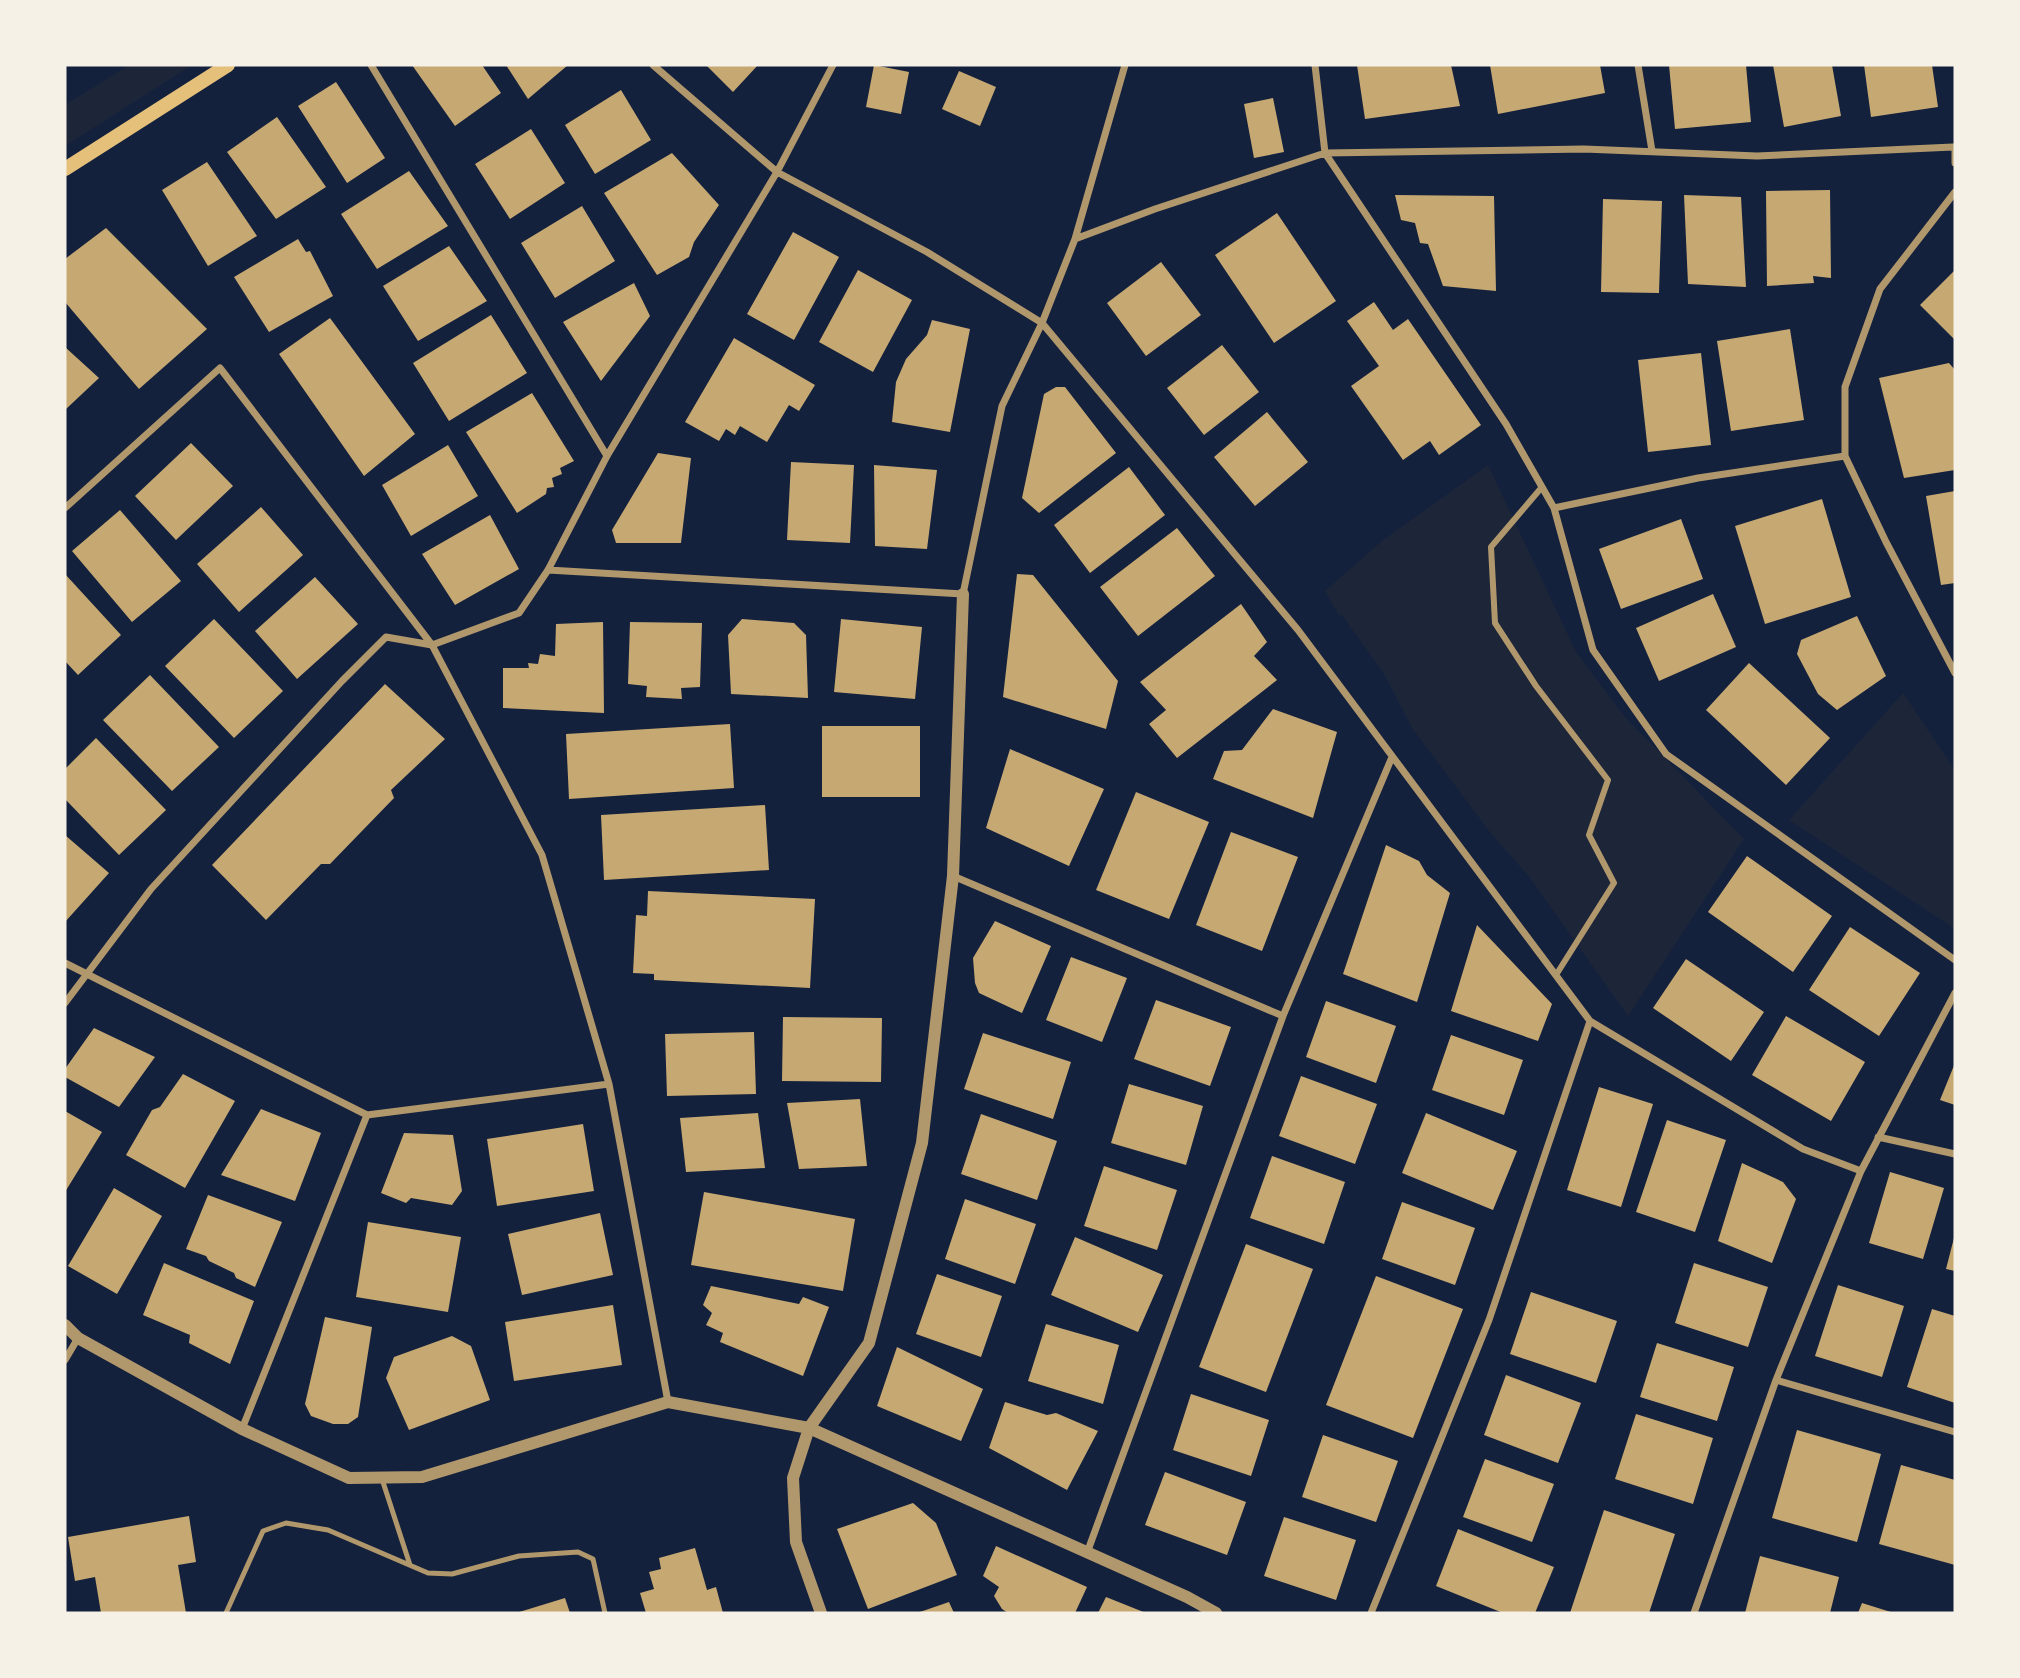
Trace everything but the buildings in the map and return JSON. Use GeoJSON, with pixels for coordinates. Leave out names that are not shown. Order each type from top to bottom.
{"type":"FeatureCollection","features":[{"type":"Feature","properties":{"kind":"main road"},"geometry":{"type":"LineString","coordinates":[[65,169],[229,65]]}},
{"type":"Feature","properties":{"kind":"street"},"geometry":{"type":"LineString","coordinates":[[371,65],[607,456]]}},
{"type":"Feature","properties":{"kind":"street"},"geometry":{"type":"LineString","coordinates":[[653,65],[777,172],[927,252],[1042,323],[1298,630],[1590,1021],[1803,1149],[1861,1171]]}},
{"type":"Feature","properties":{"kind":"street"},"geometry":{"type":"LineString","coordinates":[[65,1003],[151,889],[342,681],[386,638],[432,645],[519,612],[548,570],[607,456],[777,172],[833,65]]}},
{"type":"Feature","properties":{"kind":"street"},"geometry":{"type":"LineString","coordinates":[[821,1613],[796,1542],[793,1478],[809,1428],[869,1343],[922,1143],[953,876],[963,594],[1002,406],[1042,323],[1075,239],[1125,65]]}},
{"type":"Feature","properties":{"kind":"street"},"geometry":{"type":"LineString","coordinates":[[1315,65],[1325,153],[1506,424],[1554,508],[1593,650],[1666,754],[1955,960]]}},
{"type":"Feature","properties":{"kind":"street"},"geometry":{"type":"LineString","coordinates":[[1638,65],[1651,151]]}},
{"type":"Feature","properties":{"kind":"street"},"geometry":{"type":"LineString","coordinates":[[1075,239],[1155,209],[1325,153],[1584,149],[1758,156],[1954,147],[1955,163]]}},
{"type":"Feature","properties":{"kind":"street"},"geometry":{"type":"LineString","coordinates":[[1955,192],[1880,289],[1845,387],[1845,456],[1886,542],[1955,673]]}},
{"type":"Feature","properties":{"kind":"street"},"geometry":{"type":"LineString","coordinates":[[65,508],[220,368],[432,645],[542,855],[609,1084],[668,1402]]}},
{"type":"Feature","properties":{"kind":"street"},"geometry":{"type":"LineString","coordinates":[[1554,508],[1698,478],[1845,456]]}},
{"type":"Feature","properties":{"kind":"street"},"geometry":{"type":"LineString","coordinates":[[1542,488],[1492,547],[1495,623],[1536,687],[1608,780],[1589,835],[1614,883],[1556,975]]}},
{"type":"Feature","properties":{"kind":"street"},"geometry":{"type":"LineString","coordinates":[[548,570],[963,594]]}},
{"type":"Feature","properties":{"kind":"street"},"geometry":{"type":"LineString","coordinates":[[1087,1553],[1283,1016],[1392,757]]}},
{"type":"Feature","properties":{"kind":"street"},"geometry":{"type":"LineString","coordinates":[[953,876],[1283,1016]]}},
{"type":"Feature","properties":{"kind":"street"},"geometry":{"type":"LineString","coordinates":[[65,963],[368,1115],[609,1084]]}},
{"type":"Feature","properties":{"kind":"street"},"geometry":{"type":"LineString","coordinates":[[1694,1613],[1776,1380],[1861,1171],[1955,993]]}},
{"type":"Feature","properties":{"kind":"street"},"geometry":{"type":"LineString","coordinates":[[1371,1613],[1489,1320],[1590,1021]]}},
{"type":"Feature","properties":{"kind":"street"},"geometry":{"type":"LineString","coordinates":[[242,1429],[368,1115]]}},
{"type":"Feature","properties":{"kind":"street"},"geometry":{"type":"LineString","coordinates":[[1878,1138],[1955,1154]]}},
{"type":"Feature","properties":{"kind":"street"},"geometry":{"type":"LineString","coordinates":[[65,1325],[78,1338],[242,1429],[349,1478],[422,1477],[668,1402],[809,1428],[1187,1597],[1216,1613]]}},
{"type":"Feature","properties":{"kind":"street"},"geometry":{"type":"LineString","coordinates":[[65,1360],[78,1338]]}},
{"type":"Feature","properties":{"kind":"street"},"geometry":{"type":"LineString","coordinates":[[1776,1380],[1955,1432]]}},
{"type":"Feature","properties":{"kind":"lane"},"geometry":{"type":"LineString","coordinates":[[382,1479],[410,1565]]}},
{"type":"Feature","properties":{"kind":"lane"},"geometry":{"type":"LineString","coordinates":[[226,1613],[244,1566],[263,1531],[286,1523],[328,1530],[428,1573],[452,1574],[519,1556],[578,1552],[593,1559],[605,1613]]}},
{"type":"Feature","properties":{"kind":"shaded area"},"geometry":{"type":"Polygon","coordinates":[[[129,65],[192,65],[65,146],[65,105],[129,65]]]}},
{"type":"Feature","properties":{"kind":"shaded area"},"geometry":{"type":"Polygon","coordinates":[[[1488,465],[1576,652],[1624,716],[1744,839],[1628,1016],[1530,878],[1489,831],[1412,728],[1384,674],[1342,615],[1339,616],[1325,591],[1383,540],[1488,465]]]}},
{"type":"Feature","properties":{"kind":"shaded area"},"geometry":{"type":"Polygon","coordinates":[[[1903,693],[1955,770],[1955,929],[1789,820],[1903,693]]]}}]}
